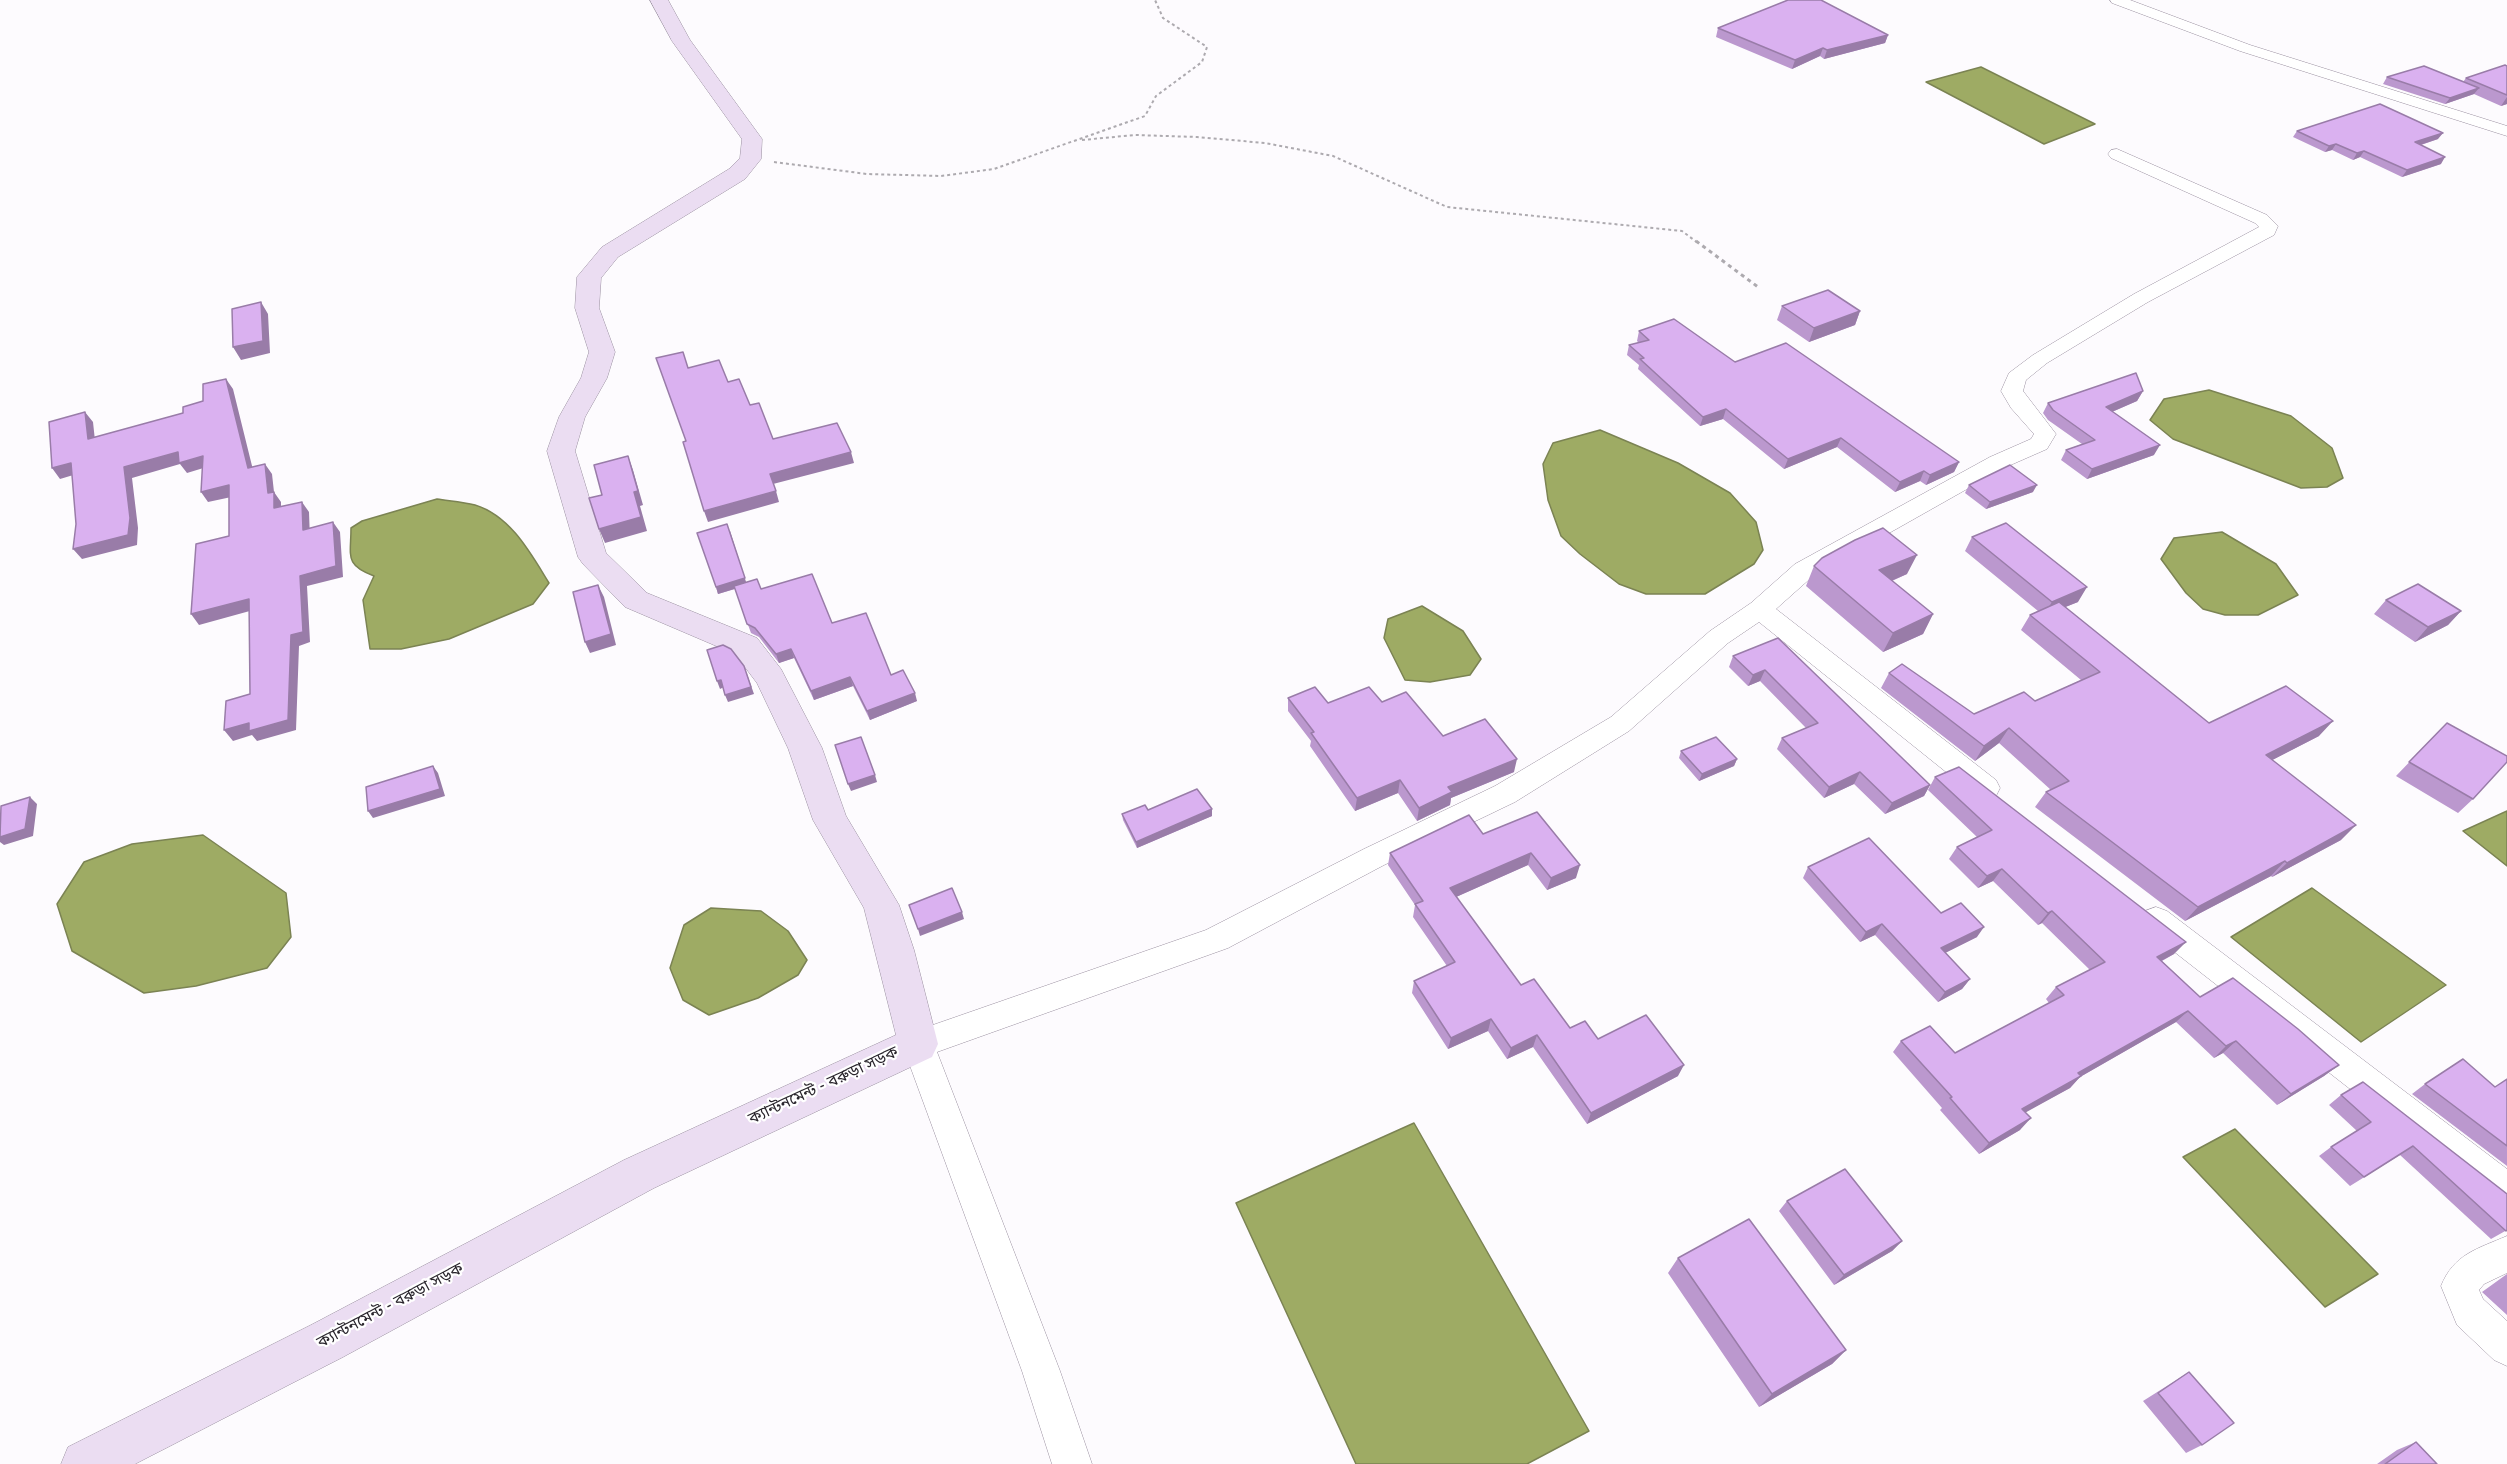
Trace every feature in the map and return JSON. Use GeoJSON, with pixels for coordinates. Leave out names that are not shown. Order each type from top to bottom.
{"type":"FeatureCollection","features":[{"type":"Feature","properties":{"kind":"main road"},"geometry":{"type":"LineString","coordinates":[[659,0],[681,41],[752,139],[750,159]]}},
{"type":"Feature","properties":{"kind":"main road","name":"ক্যান্টনমেন্ট - বরুড়া সড়ক"},"geometry":{"type":"LineString","coordinates":[[85,1464],[327,1341],[639,1174],[918,1044],[895,950],[881,905],[830,820],[805,748],[770,677],[746,646],[636,600],[593,557],[561,451],[572,417],[594,378],[602,352],[587,308],[589,277],[610,252],[737,174],[750,159]]}},
{"type":"Feature","properties":{"kind":"street"},"geometry":{"type":"LineString","coordinates":[[2117,0],[2245,48],[2507,131]]}},
{"type":"Feature","properties":{"kind":"street"},"geometry":{"type":"LineString","coordinates":[[1072,1464],[1041,1371],[918,1044],[1217,939],[1374,857],[1505,794],[1620,724],[1719,638],[1760,609],[1804,570],[1998,462],[2039,444],[2045,434],[2012,391],[2016,377],[2040,359],[2141,298],[2267,231],[2269,226],[2261,219],[2117,154]]}},
{"type":"Feature","properties":{"kind":"street"},"geometry":{"type":"LineString","coordinates":[[1760,609],[2003,802]]}},
{"type":"Feature","properties":{"kind":"street"},"geometry":{"type":"LineString","coordinates":[[2136,905],[2507,1190]]}},
{"type":"Feature","properties":{"kind":"street"},"geometry":{"type":"LineString","coordinates":[[2507,1254],[2471,1271],[2459,1286],[2470,1312],[2507,1347]]}},
{"type":"Feature","properties":{"kind":"path"},"geometry":{"type":"LineString","coordinates":[[750,159],[867,174],[941,176],[994,169],[1145,116],[1156,96],[1202,62],[1207,47],[1163,18],[1155,0]]}},
{"type":"Feature","properties":{"kind":"path"},"geometry":{"type":"LineString","coordinates":[[1082,140],[1135,135],[1197,136],[1265,143],[1333,156],[1446,207],[1682,231],[1758,286]]}},
{"type":"Feature","properties":{"kind":"shaded area"},"geometry":{"type":"Polygon","coordinates":[[[1981,67],[2095,124],[2044,144],[1926,82],[1981,67]]]}},
{"type":"Feature","properties":{"kind":"shaded area"},"geometry":{"type":"Polygon","coordinates":[[[2209,390],[2291,416],[2332,448],[2343,478],[2327,487],[2301,488],[2173,439],[2150,420],[2164,399],[2209,390]]]}},
{"type":"Feature","properties":{"kind":"shaded area"},"geometry":{"type":"Polygon","coordinates":[[[1600,430],[1678,463],[1730,493],[1756,522],[1763,550],[1754,564],[1705,594],[1646,594],[1619,584],[1580,554],[1561,536],[1548,500],[1543,464],[1553,443],[1600,430]]]}},
{"type":"Feature","properties":{"kind":"shaded area"},"geometry":{"type":"Polygon","coordinates":[[[437,499],[475,505],[499,518],[519,537],[549,583],[533,604],[449,639],[401,649],[370,649],[363,600],[374,576],[358,568],[351,558],[351,528],[362,521],[437,499]]]}},
{"type":"Feature","properties":{"kind":"shaded area"},"geometry":{"type":"Polygon","coordinates":[[[2222,532],[2276,564],[2298,595],[2258,615],[2225,615],[2203,609],[2186,593],[2161,559],[2174,538],[2222,532]]]}},
{"type":"Feature","properties":{"kind":"shaded area"},"geometry":{"type":"Polygon","coordinates":[[[1422,606],[1463,631],[1481,659],[1470,675],[1430,682],[1405,680],[1384,638],[1388,619],[1422,606]]]}},
{"type":"Feature","properties":{"kind":"shaded area"},"geometry":{"type":"Polygon","coordinates":[[[2507,811],[2507,866],[2463,831],[2507,811]]]}},
{"type":"Feature","properties":{"kind":"shaded area"},"geometry":{"type":"Polygon","coordinates":[[[203,835],[286,893],[291,937],[267,968],[196,986],[144,993],[72,951],[57,904],[84,862],[132,844],[203,835]]]}},
{"type":"Feature","properties":{"kind":"shaded area"},"geometry":{"type":"Polygon","coordinates":[[[2312,888],[2446,985],[2361,1042],[2231,937],[2312,888]]]}},
{"type":"Feature","properties":{"kind":"shaded area"},"geometry":{"type":"Polygon","coordinates":[[[711,908],[761,911],[788,931],[807,960],[798,975],[758,998],[709,1015],[683,1000],[670,968],[684,925],[711,908]]]}},
{"type":"Feature","properties":{"kind":"shaded area"},"geometry":{"type":"Polygon","coordinates":[[[1414,1123],[1589,1431],[1527,1464],[1356,1464],[1236,1203],[1414,1123]]]}},
{"type":"Feature","properties":{"kind":"shaded area"},"geometry":{"type":"Polygon","coordinates":[[[2235,1129],[2378,1274],[2325,1307],[2183,1157],[2235,1129]]]}},
{"type":"Feature","properties":{"kind":"building"},"geometry":{"type":"Polygon","coordinates":[[[1788,0],[1821,0],[1888,35],[1827,50],[1823,48],[1795,60],[1718,28],[1788,0]]]}},
{"type":"Feature","properties":{"kind":"building"},"geometry":{"type":"Polygon","coordinates":[[[2424,66],[2479,88],[2450,98],[2387,77],[2424,66]]]}},
{"type":"Feature","properties":{"kind":"building"},"geometry":{"type":"Polygon","coordinates":[[[2507,66],[2507,95],[2466,78],[2507,66]]]}},
{"type":"Feature","properties":{"kind":"building"},"geometry":{"type":"Polygon","coordinates":[[[2380,104],[2443,133],[2415,142],[2445,157],[2407,170],[2364,151],[2357,153],[2336,144],[2329,146],[2297,131],[2380,104]]]}},
{"type":"Feature","properties":{"kind":"building"},"geometry":{"type":"Polygon","coordinates":[[[1828,290],[1860,311],[1814,328],[1782,306],[1828,290]]]}},
{"type":"Feature","properties":{"kind":"building"},"geometry":{"type":"Polygon","coordinates":[[[261,302],[263,341],[233,347],[232,309],[261,302]]]}},
{"type":"Feature","properties":{"kind":"building"},"geometry":{"type":"Polygon","coordinates":[[[1674,319],[1735,362],[1786,343],[1959,462],[1930,475],[1924,471],[1900,482],[1841,438],[1788,459],[1726,409],[1703,417],[1640,359],[1644,358],[1629,345],[1649,340],[1639,331],[1674,319]]]}},
{"type":"Feature","properties":{"kind":"building"},"geometry":{"type":"Polygon","coordinates":[[[683,352],[688,368],[719,360],[728,382],[739,379],[750,405],[759,403],[773,439],[837,423],[851,452],[770,474],[776,491],[704,511],[683,442],[686,441],[656,358],[683,352]]]}},
{"type":"Feature","properties":{"kind":"building"},"geometry":{"type":"Polygon","coordinates":[[[2136,373],[2143,391],[2106,407],[2160,445],[2092,469],[2066,450],[2095,440],[2053,410],[2048,403],[2136,373]]]}},
{"type":"Feature","properties":{"kind":"building"},"geometry":{"type":"Polygon","coordinates":[[[226,379],[248,468],[265,464],[268,493],[274,492],[274,508],[302,502],[303,530],[333,522],[336,566],[300,576],[303,632],[291,635],[288,720],[249,731],[249,723],[224,730],[226,701],[250,694],[249,599],[191,614],[196,544],[229,536],[229,485],[201,492],[203,456],[179,463],[178,452],[124,467],[130,518],[128,535],[73,549],[76,524],[71,463],[52,468],[49,422],[85,412],[88,439],[183,413],[183,407],[203,401],[203,384],[226,379]]]}},
{"type":"Feature","properties":{"kind":"building"},"geometry":{"type":"Polygon","coordinates":[[[628,456],[638,491],[634,492],[641,517],[599,529],[589,498],[602,495],[594,465],[628,456]]]}},
{"type":"Feature","properties":{"kind":"building"},"geometry":{"type":"Polygon","coordinates":[[[2010,465],[2037,485],[1990,502],[1969,485],[2010,465]]]}},
{"type":"Feature","properties":{"kind":"building"},"geometry":{"type":"Polygon","coordinates":[[[2006,523],[2087,587],[2052,602],[1972,537],[2006,523]]]}},
{"type":"Feature","properties":{"kind":"building"},"geometry":{"type":"Polygon","coordinates":[[[727,524],[745,578],[716,587],[697,533],[727,524]]]}},
{"type":"Feature","properties":{"kind":"building"},"geometry":{"type":"Polygon","coordinates":[[[1883,528],[1917,555],[1879,570],[1933,614],[1893,633],[1814,566],[1822,558],[1883,528]]]}},
{"type":"Feature","properties":{"kind":"building"},"geometry":{"type":"Polygon","coordinates":[[[812,574],[832,623],[866,613],[891,675],[903,670],[915,693],[867,711],[850,677],[811,691],[791,649],[776,654],[755,628],[747,624],[734,586],[757,579],[761,589],[812,574]]]}},
{"type":"Feature","properties":{"kind":"building"},"geometry":{"type":"Polygon","coordinates":[[[2418,584],[2461,611],[2428,627],[2386,600],[2418,584]]]}},
{"type":"Feature","properties":{"kind":"building"},"geometry":{"type":"Polygon","coordinates":[[[598,585],[611,634],[585,642],[573,592],[598,585]]]}},
{"type":"Feature","properties":{"kind":"building"},"geometry":{"type":"Polygon","coordinates":[[[2059,602],[2209,723],[2286,686],[2333,721],[2266,755],[2356,825],[2287,863],[2285,861],[2198,907],[2046,792],[2069,781],[2009,728],[1984,746],[1889,673],[1902,664],[1974,714],[2024,692],[2035,701],[2100,672],[2030,615],[2059,602]]]}},
{"type":"Feature","properties":{"kind":"building"},"geometry":{"type":"Polygon","coordinates":[[[1778,638],[1930,785],[1892,803],[1860,772],[1829,787],[1782,738],[1818,723],[1765,670],[1753,675],[1733,656],[1778,638]]]}},
{"type":"Feature","properties":{"kind":"building"},"geometry":{"type":"Polygon","coordinates":[[[723,645],[731,649],[744,666],[751,687],[725,695],[721,680],[717,681],[707,650],[723,645]]]}},
{"type":"Feature","properties":{"kind":"building"},"geometry":{"type":"Polygon","coordinates":[[[1315,687],[1328,703],[1369,687],[1382,702],[1406,692],[1443,736],[1485,719],[1517,759],[1448,787],[1452,792],[1419,808],[1400,780],[1357,798],[1311,733],[1314,732],[1288,698],[1315,687]]]}},
{"type":"Feature","properties":{"kind":"building"},"geometry":{"type":"Polygon","coordinates":[[[2447,723],[2507,756],[2507,762],[2473,799],[2409,762],[2447,723]]]}},
{"type":"Feature","properties":{"kind":"building"},"geometry":{"type":"Polygon","coordinates":[[[861,737],[875,775],[848,784],[835,745],[861,737]]]}},
{"type":"Feature","properties":{"kind":"building"},"geometry":{"type":"Polygon","coordinates":[[[1716,737],[1737,759],[1702,774],[1681,751],[1716,737]]]}},
{"type":"Feature","properties":{"kind":"building"},"geometry":{"type":"Polygon","coordinates":[[[433,766],[440,789],[368,811],[366,787],[433,766]]]}},
{"type":"Feature","properties":{"kind":"building"},"geometry":{"type":"Polygon","coordinates":[[[1959,767],[2186,942],[2157,957],[2200,997],[2233,978],[2298,1029],[2339,1065],[2291,1094],[2236,1041],[2226,1046],[2188,1011],[2078,1073],[2081,1076],[2022,1109],[2031,1118],[1989,1143],[1950,1098],[1952,1097],[1901,1041],[1930,1026],[1955,1053],[2064,995],[2056,987],[2105,962],[2052,911],[2048,913],[2002,869],[1987,876],[1957,847],[1992,830],[1935,777],[1959,767]]]}},
{"type":"Feature","properties":{"kind":"building"},"geometry":{"type":"Polygon","coordinates":[[[1197,789],[1212,809],[1136,842],[1122,814],[1145,805],[1148,810],[1197,789]]]}},
{"type":"Feature","properties":{"kind":"building"},"geometry":{"type":"Polygon","coordinates":[[[30,797],[25,829],[0,837],[1,806],[30,797]]]}},
{"type":"Feature","properties":{"kind":"building"},"geometry":{"type":"Polygon","coordinates":[[[1537,812],[1580,865],[1551,878],[1531,853],[1450,888],[1521,985],[1534,979],[1570,1028],[1585,1021],[1598,1039],[1646,1015],[1684,1065],[1591,1113],[1537,1035],[1511,1048],[1491,1019],[1451,1038],[1414,981],[1455,962],[1415,904],[1423,901],[1390,853],[1469,815],[1483,834],[1537,812]]]}},
{"type":"Feature","properties":{"kind":"building"},"geometry":{"type":"Polygon","coordinates":[[[1869,838],[1941,913],[1961,903],[1984,927],[1941,948],[1970,979],[1945,992],[1882,924],[1866,932],[1808,867],[1869,838]]]}},
{"type":"Feature","properties":{"kind":"building"},"geometry":{"type":"Polygon","coordinates":[[[952,888],[962,912],[918,929],[909,905],[952,888]]]}},
{"type":"Feature","properties":{"kind":"building"},"geometry":{"type":"Polygon","coordinates":[[[2463,1059],[2495,1087],[2507,1079],[2507,1146],[2425,1084],[2463,1059]]]}},
{"type":"Feature","properties":{"kind":"building"},"geometry":{"type":"Polygon","coordinates":[[[2363,1082],[2507,1194],[2506,1231],[2413,1146],[2364,1177],[2331,1147],[2371,1122],[2341,1095],[2363,1082]]]}},
{"type":"Feature","properties":{"kind":"building"},"geometry":{"type":"Polygon","coordinates":[[[1845,1169],[1902,1241],[1844,1275],[1787,1201],[1845,1169]]]}},
{"type":"Feature","properties":{"kind":"building"},"geometry":{"type":"Polygon","coordinates":[[[1749,1219],[1846,1350],[1772,1394],[1678,1258],[1749,1219]]]}},
{"type":"Feature","properties":{"kind":"building"},"geometry":{"type":"Polygon","coordinates":[[[2189,1372],[2234,1423],[2202,1445],[2158,1393],[2189,1372]]]}},
{"type":"Feature","properties":{"kind":"building"},"geometry":{"type":"Polygon","coordinates":[[[2416,1442],[2437,1464],[2385,1464],[2416,1442]]]}}]}
